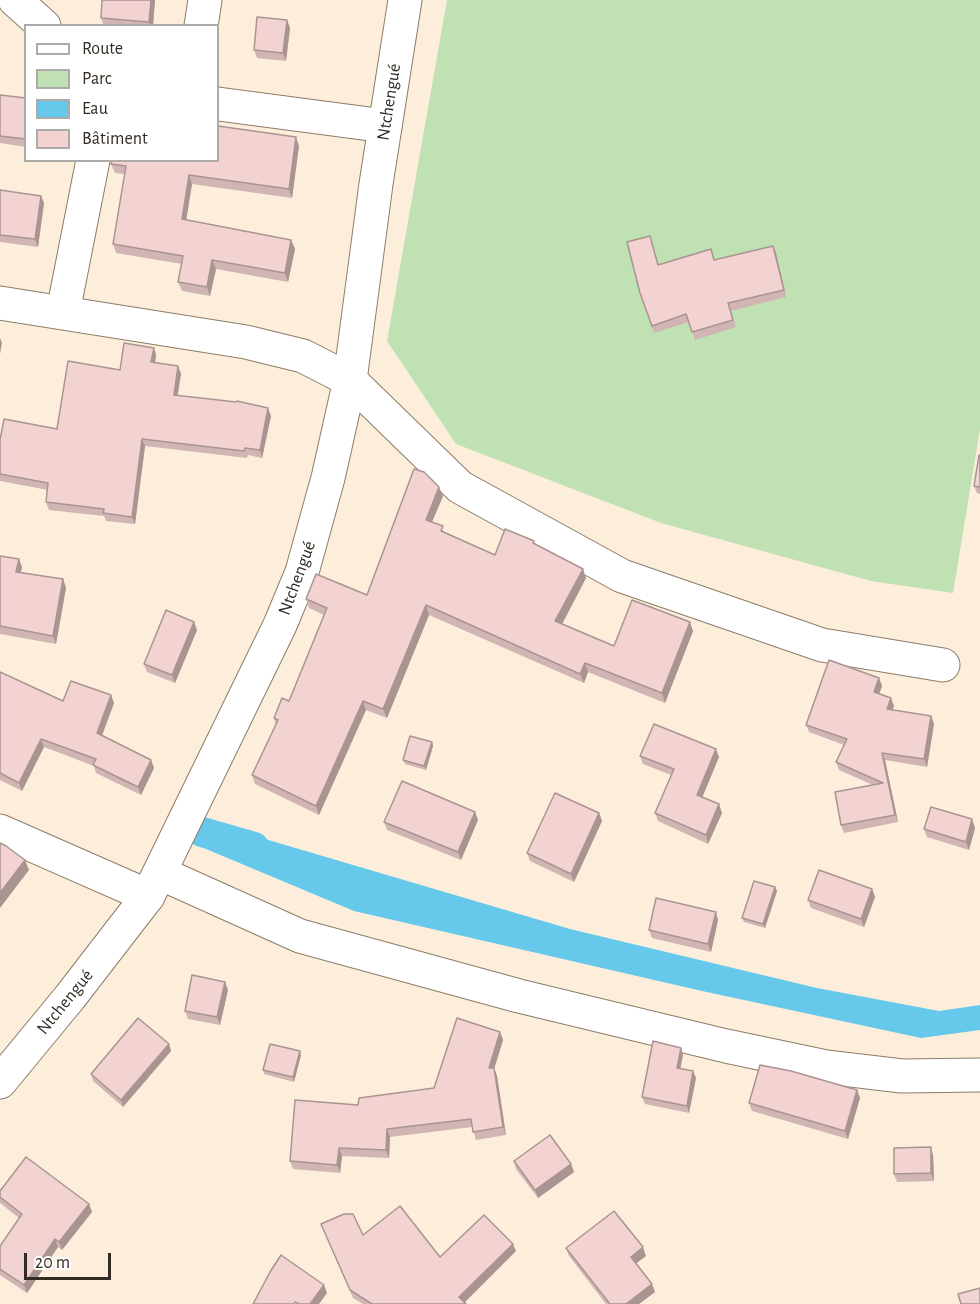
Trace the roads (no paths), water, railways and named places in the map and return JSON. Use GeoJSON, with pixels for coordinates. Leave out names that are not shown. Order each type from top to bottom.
{"type":"FeatureCollection","features":[{"type":"Feature","properties":{"kind":"street"},"geometry":{"type":"LineString","coordinates":[[15,0],[42,24]]}},
{"type":"Feature","properties":{"kind":"street"},"geometry":{"type":"LineString","coordinates":[[201,24],[205,0]]}},
{"type":"Feature","properties":{"kind":"street","name":"Ntchengué"},"geometry":{"type":"LineString","coordinates":[[0,1082],[70,997],[154,885],[280,625],[302,572],[328,478],[351,380],[376,184],[405,0]]}},
{"type":"Feature","properties":{"kind":"street"},"geometry":{"type":"LineString","coordinates":[[219,104],[385,126]]}},
{"type":"Feature","properties":{"kind":"street"},"geometry":{"type":"LineString","coordinates":[[63,312],[93,162]]}},
{"type":"Feature","properties":{"kind":"street"},"geometry":{"type":"LineString","coordinates":[[0,303],[246,342],[303,356],[351,380],[460,487],[622,576],[822,645],[944,666]]}},
{"type":"Feature","properties":{"kind":"street"},"geometry":{"type":"LineString","coordinates":[[0,831],[300,936],[531,999],[726,1046],[826,1067],[902,1076],[980,1076]]}},
{"type":"Feature","properties":{"kind":"water"},"geometry":{"type":"Polygon","coordinates":[[[221,826],[570,929],[817,988],[939,1011],[980,1005],[980,1030],[921,1038],[702,991],[354,911],[206,849],[221,826]]]}},
{"type":"Feature","properties":{"kind":"waterway"},"geometry":{"type":"LineString","coordinates":[[202,832],[254,847]]}}]}
